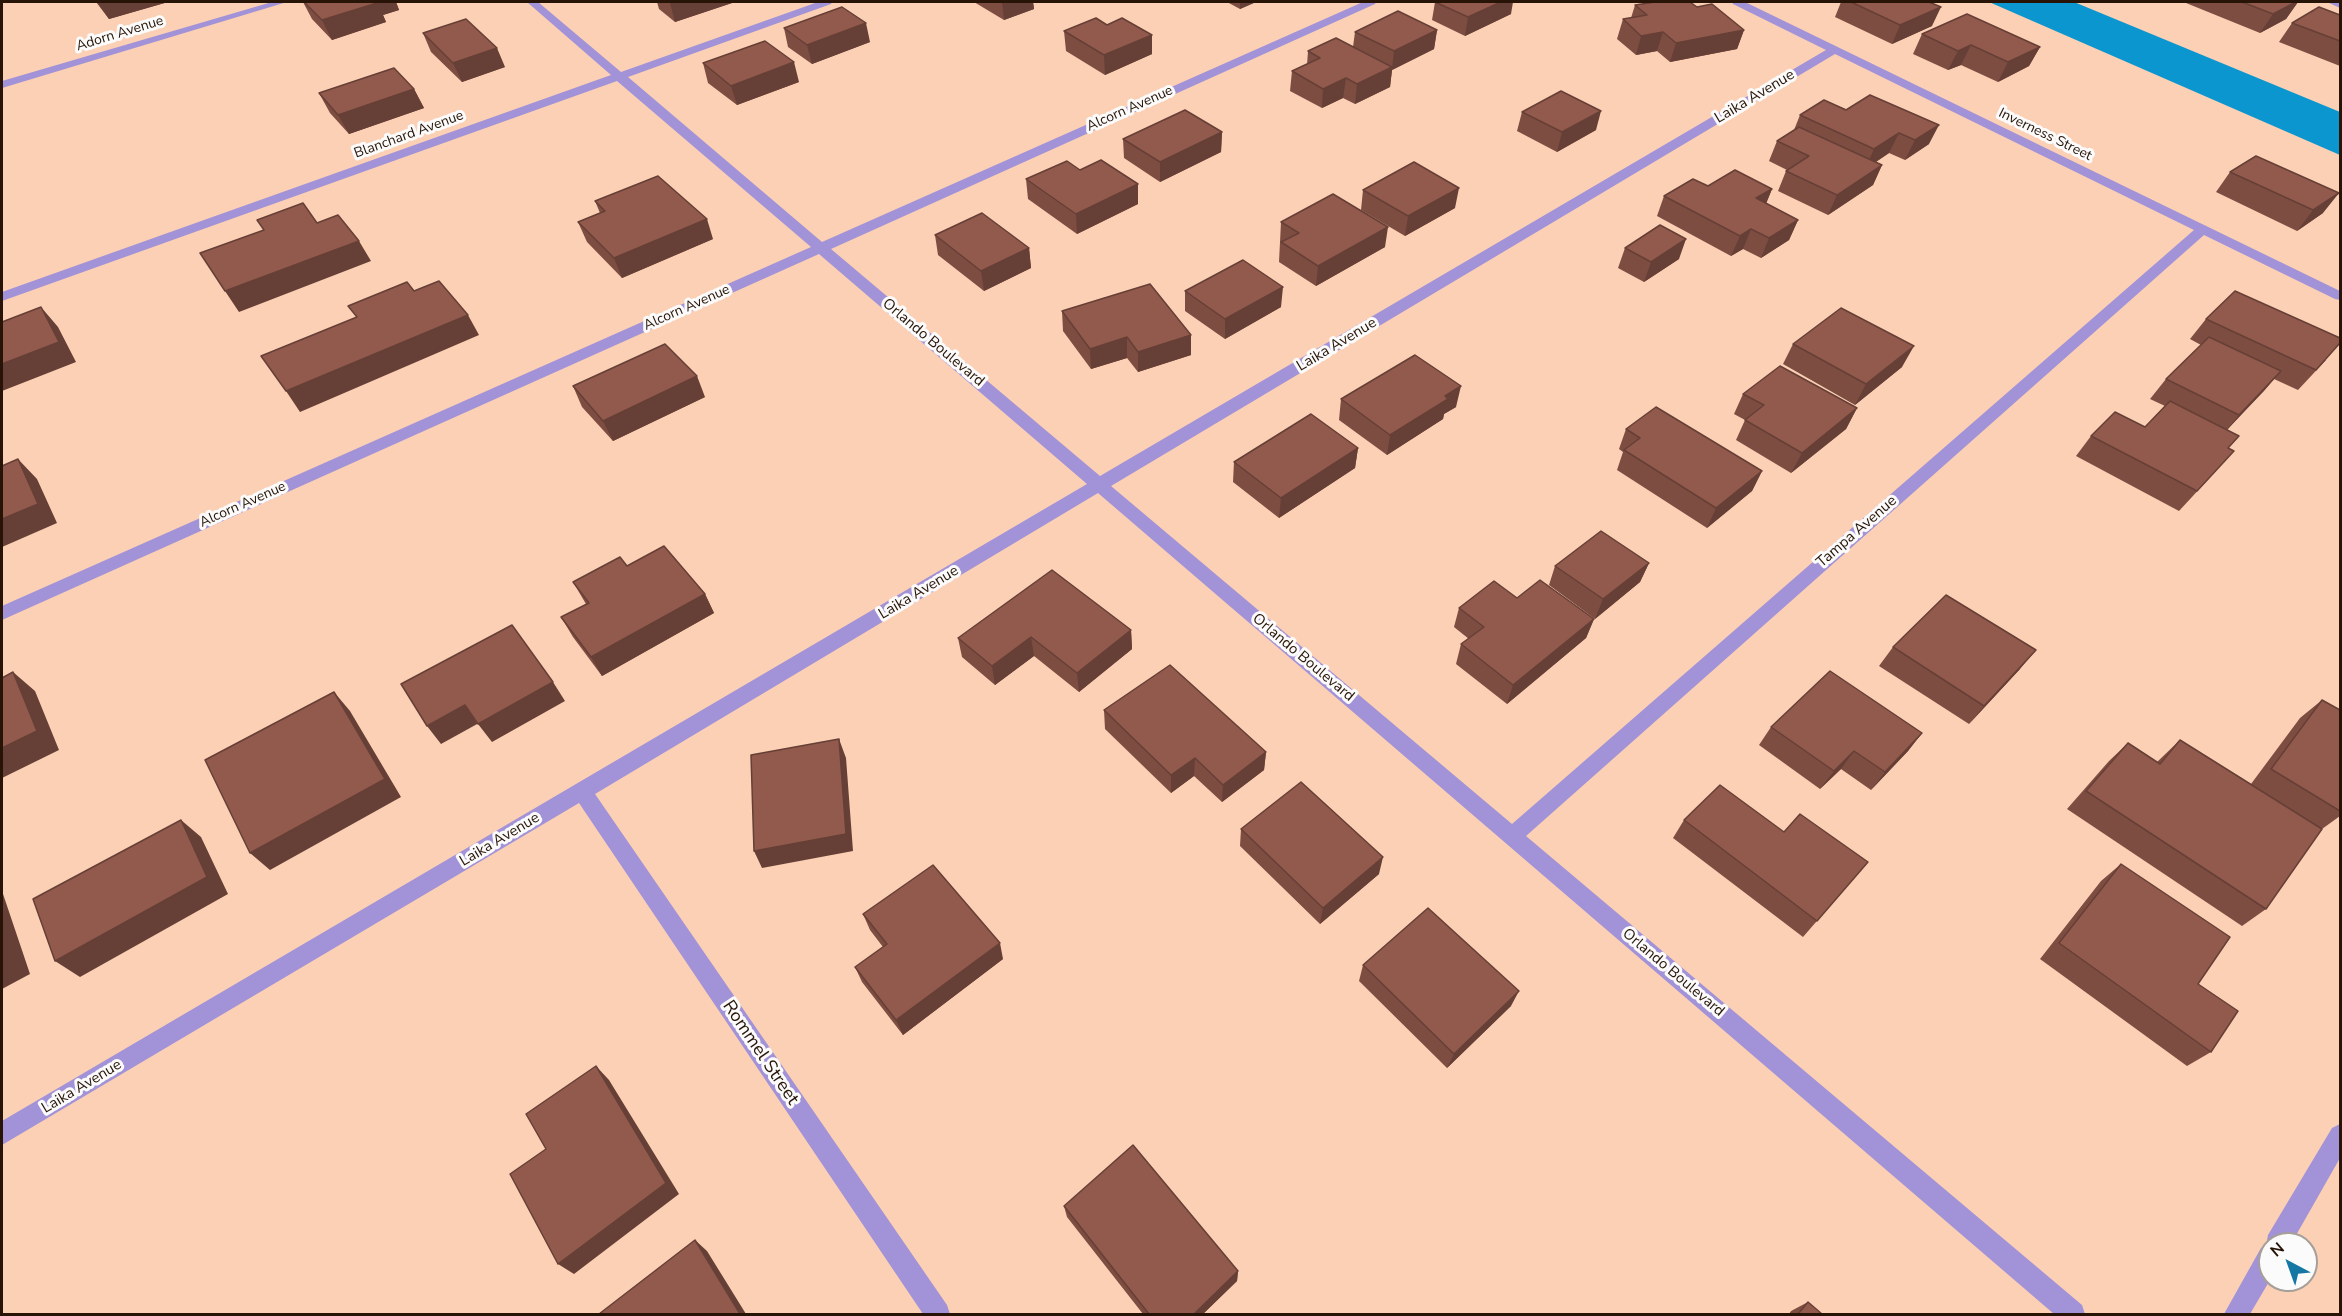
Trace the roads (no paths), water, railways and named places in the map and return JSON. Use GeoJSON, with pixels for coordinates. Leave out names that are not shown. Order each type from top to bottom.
{"type":"FeatureCollection","features":[{"type":"Feature","properties":{"kind":"street","name":"Adorn Avenue"},"geometry":{"type":"LineString","coordinates":[[2,85],[282,2]]}},
{"type":"Feature","properties":{"kind":"street","name":"Orlando Boulevard"},"geometry":{"type":"LineString","coordinates":[[532,2],[2073,1314]]}},
{"type":"Feature","properties":{"kind":"street","name":"Blanchard Avenue"},"geometry":{"type":"LineString","coordinates":[[2,297],[827,2]]}},
{"type":"Feature","properties":{"kind":"street","name":"Alcorn Avenue"},"geometry":{"type":"LineString","coordinates":[[2,613],[1371,2]]}},
{"type":"Feature","properties":{"kind":"street","name":"Inverness Street"},"geometry":{"type":"LineString","coordinates":[[1737,2],[2340,296]]}},
{"type":"Feature","properties":{"kind":"street"},"geometry":{"type":"LineString","coordinates":[[2332,2],[2340,5]]}},
{"type":"Feature","properties":{"kind":"street","name":"Laika Avenue"},"geometry":{"type":"LineString","coordinates":[[2,1134],[1835,49]]}},
{"type":"Feature","properties":{"kind":"street","name":"Tampa Avenue"},"geometry":{"type":"LineString","coordinates":[[1512,836],[2203,229]]}},
{"type":"Feature","properties":{"kind":"street","name":"Rommel Street"},"geometry":{"type":"LineString","coordinates":[[582,791],[938,1314]]}},
{"type":"Feature","properties":{"kind":"street"},"geometry":{"type":"LineString","coordinates":[[2284,1232],[2340,1136]]}},
{"type":"Feature","properties":{"kind":"street"},"geometry":{"type":"LineString","coordinates":[[2236,1314],[2258,1277]]}},
{"type":"Feature","properties":{"kind":"water"},"geometry":{"type":"Polygon","coordinates":[[[1989,2],[2074,2],[2340,112],[2340,155],[1989,2]]]}}]}
